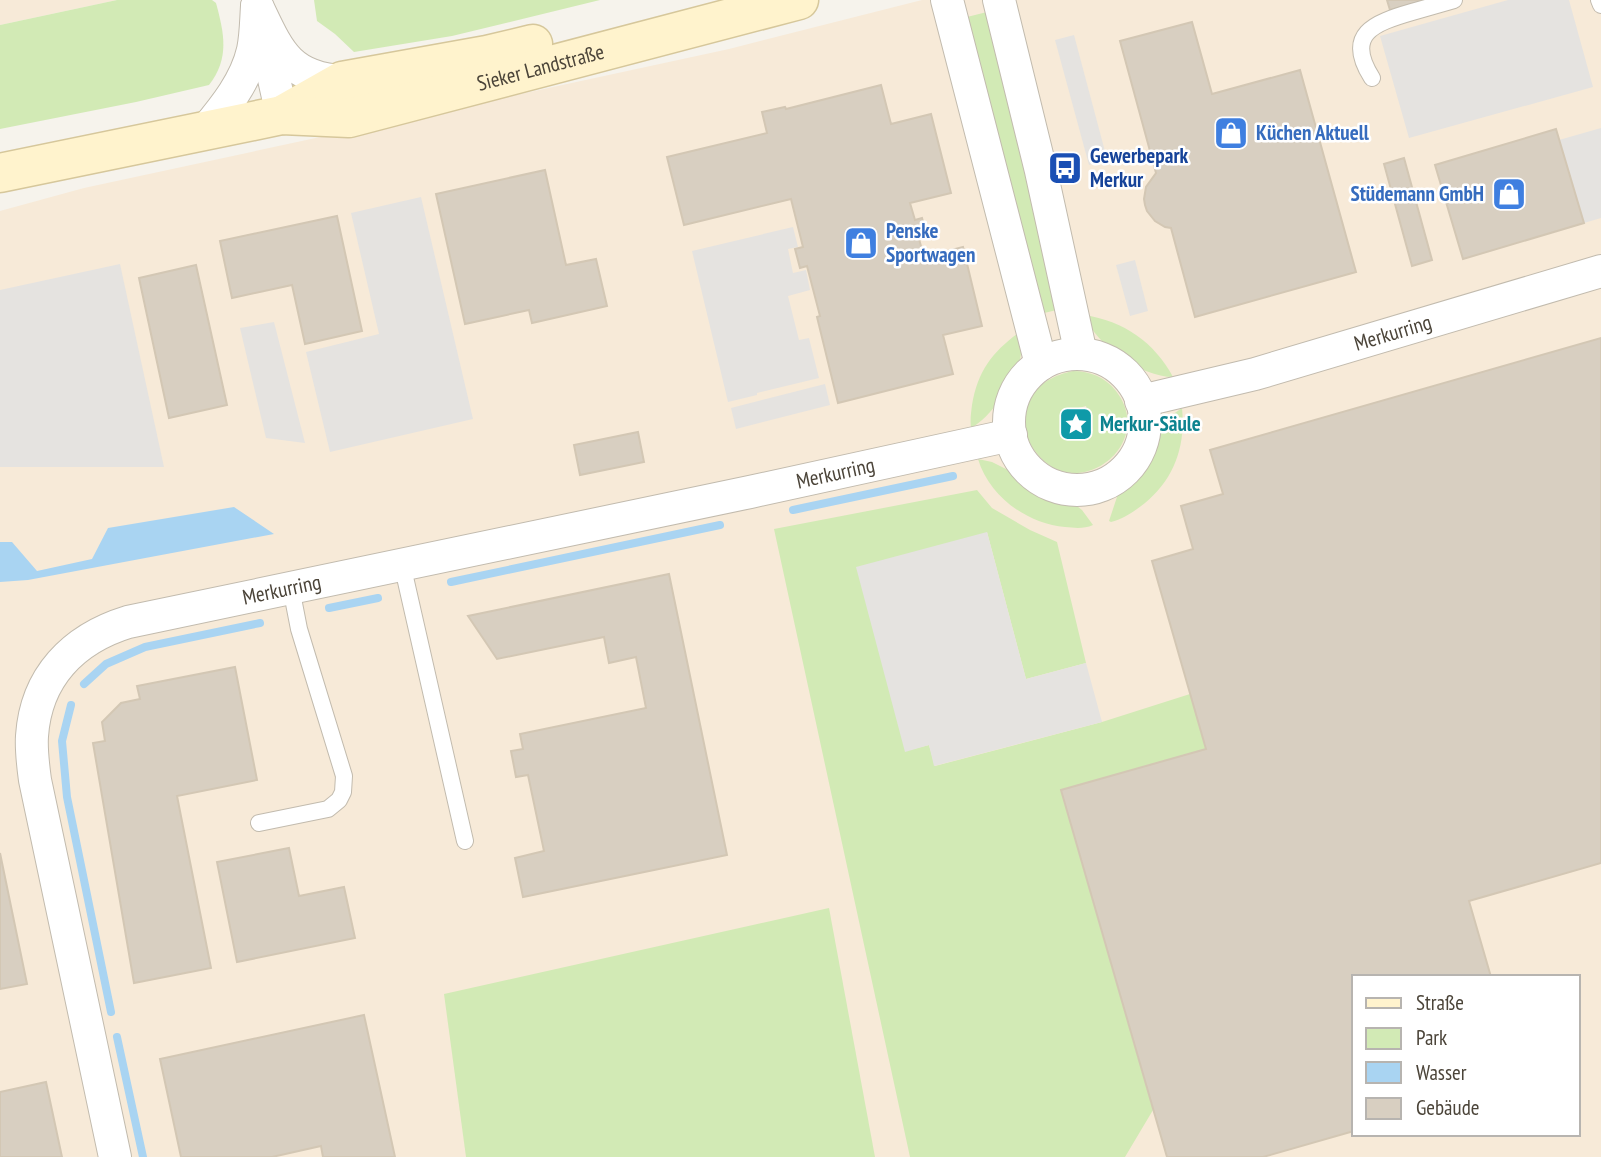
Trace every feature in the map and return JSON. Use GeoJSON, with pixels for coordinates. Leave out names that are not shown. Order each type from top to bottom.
{"type":"FeatureCollection","features":[{"type":"Feature","properties":{"kind":"main road","name":"Sieker Landstraße"},"geometry":{"type":"LineString","coordinates":[[282,115],[342,81],[487,55],[700,0]]}},
{"type":"Feature","properties":{"kind":"main road","name":"Sieker Landstraße"},"geometry":{"type":"LineString","coordinates":[[0,173],[282,115],[349,118],[799,0]]}},
{"type":"Feature","properties":{"kind":"street"},"geometry":{"type":"LineString","coordinates":[[947,0],[1041,364]]}},
{"type":"Feature","properties":{"kind":"street"},"geometry":{"type":"LineString","coordinates":[[999,0],[1041,170],[1081,354]]}},
{"type":"Feature","properties":{"kind":"street"},"geometry":{"type":"LineString","coordinates":[[257,3],[284,56],[301,71],[324,80],[342,81]]}},
{"type":"Feature","properties":{"kind":"street"},"geometry":{"type":"LineString","coordinates":[[257,3],[282,115]]}},
{"type":"Feature","properties":{"kind":"street"},"geometry":{"type":"LineString","coordinates":[[205,131],[228,101],[248,66],[253,50],[257,3]]}},
{"type":"Feature","properties":{"kind":"street","name":"Merkurring"},"geometry":{"type":"LineString","coordinates":[[1142,401],[1255,374],[1601,271]]}},
{"type":"Feature","properties":{"kind":"street"},"geometry":{"type":"LineString","coordinates":[[1081,354],[1116,366],[1132,382],[1142,401],[1145,425],[1136,455],[1125,470],[1115,478],[1093,487],[1068,489],[1043,480],[1020,459],[1011,435],[1010,414],[1016,392],[1025,378],[1041,364],[1058,357],[1081,354]]}},
{"type":"Feature","properties":{"kind":"street","name":"Merkurring"},"geometry":{"type":"LineString","coordinates":[[115,1157],[35,780],[32,738],[37,705],[50,678],[58,665],[83,643],[105,630],[128,622],[1011,435]]}},
{"type":"Feature","properties":{"kind":"lane"},"geometry":{"type":"LineString","coordinates":[[1372,78],[1364,65],[1362,52],[1363,39],[1367,32],[1392,18],[1454,0]]}},
{"type":"Feature","properties":{"kind":"lane"},"geometry":{"type":"LineString","coordinates":[[1599,0],[1601,5]]}},
{"type":"Feature","properties":{"kind":"lane"},"geometry":{"type":"LineString","coordinates":[[402,564],[466,841]]}},
{"type":"Feature","properties":{"kind":"lane"},"geometry":{"type":"LineString","coordinates":[[259,824],[328,809],[339,800],[343,792],[344,776],[299,629],[291,588]]}},
{"type":"Feature","properties":{"kind":"shaded area"},"geometry":{"type":"Polygon","coordinates":[[[0,0],[117,0],[0,25],[0,0]]]}},
{"type":"Feature","properties":{"kind":"shaded area"},"geometry":{"type":"Polygon","coordinates":[[[922,0],[1601,0],[1601,1157],[0,1157],[0,211],[84,188],[729,49],[922,0]]]}},
{"type":"Feature","properties":{"kind":"shaded area"},"geometry":{"type":"Polygon","coordinates":[[[1508,0],[1569,0],[1593,87],[1409,138],[1380,36],[1508,0]]]}},
{"type":"Feature","properties":{"kind":"shaded area"},"geometry":{"type":"Polygon","coordinates":[[[1074,35],[1107,159],[1089,165],[1055,40],[1074,35]]]}},
{"type":"Feature","properties":{"kind":"shaded area"},"geometry":{"type":"Polygon","coordinates":[[[1601,128],[1601,218],[1584,223],[1559,140],[1601,128]]]}},
{"type":"Feature","properties":{"kind":"shaded area"},"geometry":{"type":"Polygon","coordinates":[[[421,197],[473,419],[330,452],[306,352],[379,334],[351,213],[421,197]]]}},
{"type":"Feature","properties":{"kind":"shaded area"},"geometry":{"type":"Polygon","coordinates":[[[793,227],[798,247],[788,249],[793,273],[806,270],[810,290],[788,296],[799,340],[809,338],[819,378],[728,402],[692,251],[793,227]]]}},
{"type":"Feature","properties":{"kind":"shaded area"},"geometry":{"type":"Polygon","coordinates":[[[1135,260],[1148,311],[1130,316],[1116,265],[1135,260]]]}},
{"type":"Feature","properties":{"kind":"shaded area"},"geometry":{"type":"Polygon","coordinates":[[[120,264],[164,467],[0,467],[0,290],[120,264]]]}},
{"type":"Feature","properties":{"kind":"shaded area"},"geometry":{"type":"Polygon","coordinates":[[[274,322],[305,443],[266,438],[240,328],[274,322]]]}},
{"type":"Feature","properties":{"kind":"shaded area"},"geometry":{"type":"Polygon","coordinates":[[[825,384],[830,405],[736,429],[731,408],[825,384]]]}},
{"type":"Feature","properties":{"kind":"shaded area"},"geometry":{"type":"Polygon","coordinates":[[[987,532],[1026,679],[1086,663],[1102,722],[934,766],[929,745],[905,752],[856,567],[987,532]]]}},
{"type":"Feature","properties":{"kind":"green space"},"geometry":{"type":"Polygon","coordinates":[[[117,0],[212,0],[216,3],[223,35],[223,55],[216,75],[209,85],[0,129],[0,25],[117,0]]]}},
{"type":"Feature","properties":{"kind":"green space"},"geometry":{"type":"Polygon","coordinates":[[[314,0],[600,0],[452,36],[354,52],[317,21],[314,0]]]}},
{"type":"Feature","properties":{"kind":"green space"},"geometry":{"type":"Polygon","coordinates":[[[987,12],[1061,309],[1040,314],[963,18],[987,12]]]}},
{"type":"Feature","properties":{"kind":"green space"},"geometry":{"type":"Polygon","coordinates":[[[1084,315],[1112,322],[1136,335],[1157,353],[1173,377],[1147,372],[1121,357],[1098,337],[1084,315]]]}},
{"type":"Feature","properties":{"kind":"green space"},"geometry":{"type":"Polygon","coordinates":[[[1021,331],[1020,360],[1012,378],[994,407],[971,428],[972,405],[983,371],[1002,346],[1021,331]]]}},
{"type":"Feature","properties":{"kind":"green space"},"geometry":{"type":"Polygon","coordinates":[[[1073,371],[1097,376],[1112,386],[1126,411],[1127,431],[1119,448],[1106,462],[1089,471],[1070,473],[1052,467],[1035,451],[1026,433],[1025,420],[1030,400],[1038,388],[1054,377],[1073,371]],[[1086,406],[1060,413],[1067,439],[1093,431],[1086,406]]]}},
{"type":"Feature","properties":{"kind":"green space"},"geometry":{"type":"Polygon","coordinates":[[[1182,408],[1180,448],[1164,483],[1137,509],[1120,519],[1109,521],[1119,491],[1144,465],[1163,424],[1182,408]]]}},
{"type":"Feature","properties":{"kind":"green space"},"geometry":{"type":"Polygon","coordinates":[[[978,459],[992,462],[1010,471],[1031,489],[1073,503],[1093,525],[1076,528],[1051,525],[1024,514],[1000,496],[983,472],[978,459]]]}},
{"type":"Feature","properties":{"kind":"green space"},"geometry":{"type":"Polygon","coordinates":[[[977,490],[992,508],[1057,542],[1086,663],[1026,679],[987,532],[905,751],[929,745],[935,766],[1102,722],[1190,694],[1206,749],[1061,791],[1153,1110],[1125,1157],[910,1157],[774,529],[977,490]]]}},
{"type":"Feature","properties":{"kind":"green space"},"geometry":{"type":"Polygon","coordinates":[[[829,908],[875,1157],[466,1157],[444,994],[829,908]]]}},
{"type":"Feature","properties":{"kind":"water"},"geometry":{"type":"Polygon","coordinates":[[[234,507],[274,534],[28,580],[0,582],[0,542],[12,542],[37,571],[92,559],[108,528],[234,507]]]}},
{"type":"Feature","properties":{"kind":"building"},"geometry":{"type":"Polygon","coordinates":[[[1387,0],[1426,0],[1390,10],[1387,0]]]}},
{"type":"Feature","properties":{"kind":"building","name":"Küchen Aktuell"},"geometry":{"type":"Polygon","coordinates":[[[1192,22],[1212,94],[1300,70],[1356,272],[1195,317],[1171,228],[1155,221],[1145,205],[1146,187],[1156,173],[1120,41],[1192,22]]]}},
{"type":"Feature","properties":{"kind":"building","name":"Penske Sportwagen"},"geometry":{"type":"Polygon","coordinates":[[[881,85],[891,124],[931,114],[951,193],[910,203],[915,220],[922,218],[927,237],[919,239],[924,257],[963,247],[982,326],[943,335],[953,374],[838,403],[807,266],[800,268],[795,249],[803,247],[791,199],[684,225],[667,157],[767,133],[762,112],[785,107],[786,109],[881,85]]]}},
{"type":"Feature","properties":{"kind":"building","name":"Stüdemann GmbH"},"geometry":{"type":"Polygon","coordinates":[[[1556,129],[1584,223],[1463,259],[1435,165],[1556,129]]]}},
{"type":"Feature","properties":{"kind":"building"},"geometry":{"type":"Polygon","coordinates":[[[1404,158],[1432,260],[1412,266],[1384,164],[1404,158]]]}},
{"type":"Feature","properties":{"kind":"building"},"geometry":{"type":"Polygon","coordinates":[[[545,170],[566,265],[596,259],[607,306],[532,323],[529,310],[465,324],[436,194],[545,170]]]}},
{"type":"Feature","properties":{"kind":"building"},"geometry":{"type":"Polygon","coordinates":[[[337,216],[362,331],[305,344],[292,285],[232,298],[220,241],[337,216]]]}},
{"type":"Feature","properties":{"kind":"building"},"geometry":{"type":"Polygon","coordinates":[[[196,265],[227,405],[169,418],[139,278],[196,265]]]}},
{"type":"Feature","properties":{"kind":"building"},"geometry":{"type":"Polygon","coordinates":[[[1601,338],[1601,863],[1469,901],[1490,975],[1352,975],[1352,1132],[1263,1157],[1167,1157],[1061,790],[1206,749],[1152,561],[1193,549],[1181,506],[1223,494],[1210,450],[1601,338]]]}},
{"type":"Feature","properties":{"kind":"building"},"geometry":{"type":"Polygon","coordinates":[[[638,432],[644,462],[580,475],[574,445],[638,432]]]}},
{"type":"Feature","properties":{"kind":"building"},"geometry":{"type":"Polygon","coordinates":[[[669,574],[727,855],[523,897],[515,858],[544,851],[528,775],[516,777],[511,751],[523,749],[520,734],[646,708],[636,657],[609,663],[604,637],[497,659],[468,616],[669,574]]]}},
{"type":"Feature","properties":{"kind":"building"},"geometry":{"type":"Polygon","coordinates":[[[235,667],[257,780],[177,796],[211,968],[134,983],[93,743],[105,741],[102,722],[121,703],[140,699],[137,686],[235,667]]]}},
{"type":"Feature","properties":{"kind":"building"},"geometry":{"type":"Polygon","coordinates":[[[289,848],[299,896],[344,887],[355,938],[237,962],[217,862],[289,848]]]}},
{"type":"Feature","properties":{"kind":"building"},"geometry":{"type":"Polygon","coordinates":[[[0,853],[27,984],[0,989],[0,853]]]}},
{"type":"Feature","properties":{"kind":"building"},"geometry":{"type":"Polygon","coordinates":[[[364,1015],[395,1157],[323,1157],[321,1146],[272,1157],[181,1157],[160,1059],[364,1015]]]}},
{"type":"Feature","properties":{"kind":"building"},"geometry":{"type":"Polygon","coordinates":[[[46,1082],[62,1157],[0,1157],[0,1092],[46,1082]]]}},
{"type":"Feature","properties":{"kind":"waterway"},"geometry":{"type":"LineString","coordinates":[[793,510],[953,476]]}},
{"type":"Feature","properties":{"kind":"waterway"},"geometry":{"type":"LineString","coordinates":[[451,582],[720,525]]}},
{"type":"Feature","properties":{"kind":"waterway"},"geometry":{"type":"LineString","coordinates":[[329,608],[378,598]]}},
{"type":"Feature","properties":{"kind":"waterway"},"geometry":{"type":"LineString","coordinates":[[84,684],[106,664],[145,647],[260,623]]}},
{"type":"Feature","properties":{"kind":"waterway"},"geometry":{"type":"LineString","coordinates":[[71,705],[62,741],[67,797],[111,1012]]}},
{"type":"Feature","properties":{"kind":"waterway"},"geometry":{"type":"LineString","coordinates":[[117,1037],[143,1157]]}},
{"type":"Feature","properties":{"kind":"place","name":"Küchen Aktuell"},"geometry":{"type":"Point","coordinates":[1231,133]}},
{"type":"Feature","properties":{"kind":"place","name":"Gewerbepark Merkur"},"geometry":{"type":"Point","coordinates":[1065,168]}},
{"type":"Feature","properties":{"kind":"place","name":"Stüdemann GmbH"},"geometry":{"type":"Point","coordinates":[1509,194]}},
{"type":"Feature","properties":{"kind":"place","name":"Penske Sportwagen"},"geometry":{"type":"Point","coordinates":[861,243]}},
{"type":"Feature","properties":{"kind":"place","name":"Merkur-Säule"},"geometry":{"type":"Point","coordinates":[1076,424]}}]}
